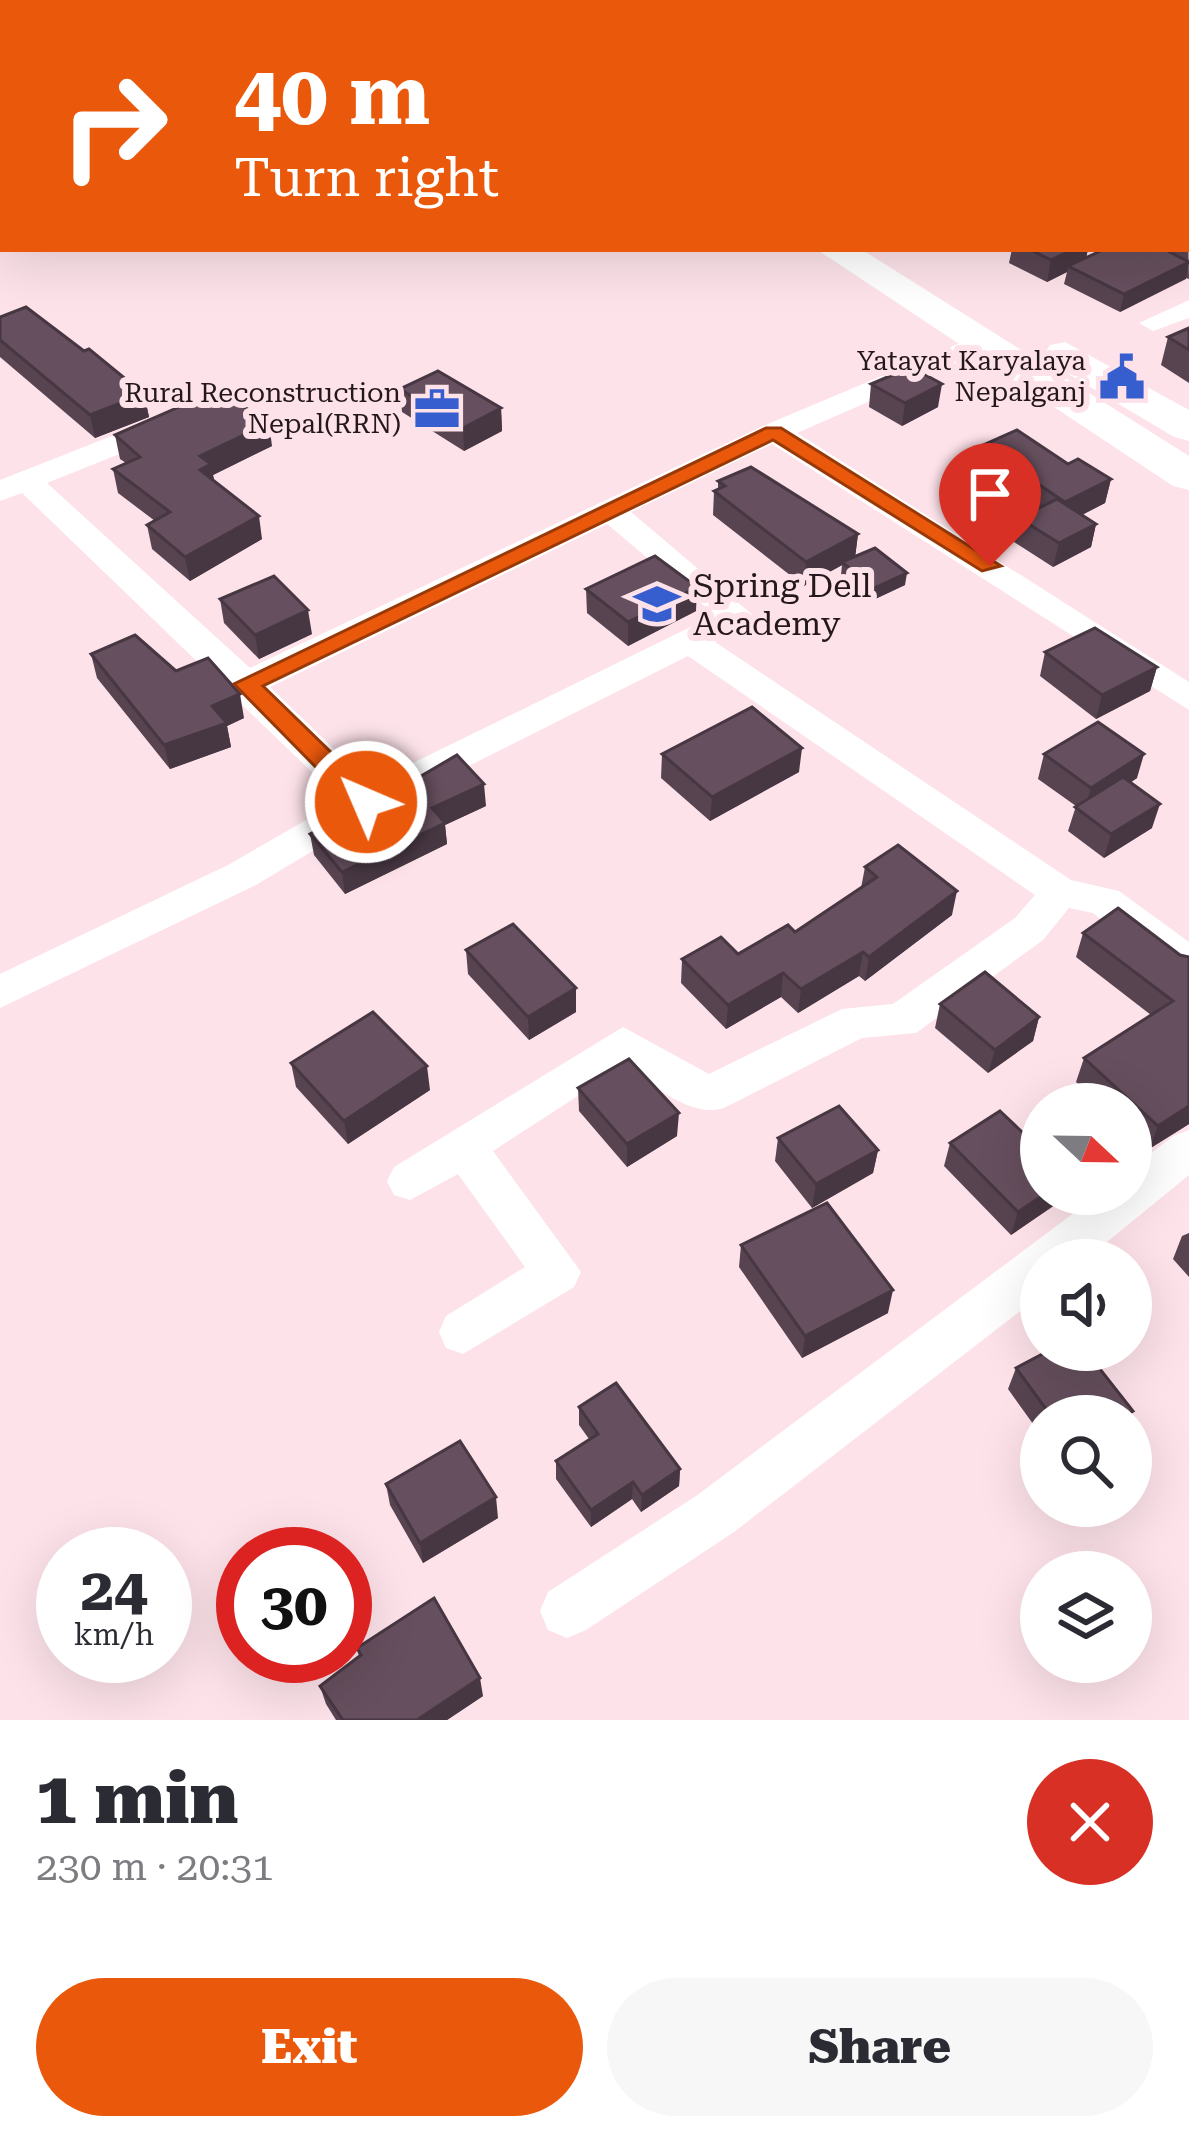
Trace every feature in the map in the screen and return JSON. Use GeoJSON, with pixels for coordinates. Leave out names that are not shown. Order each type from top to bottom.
{"type":"FeatureCollection","features":[{"type":"Feature","properties":{"kind":"highway"},"geometry":{"type":"LineString","coordinates":[[840,252],[1189,476]]}},
{"type":"Feature","properties":{"kind":"highway"},"geometry":{"type":"LineString","coordinates":[[904,252],[1189,428]]}},
{"type":"Feature","properties":{"kind":"street"},"geometry":{"type":"LineString","coordinates":[[1153,323],[1189,308]]}},
{"type":"Feature","properties":{"kind":"street"},"geometry":{"type":"LineString","coordinates":[[246,684],[613,513],[774,432],[979,343]]}},
{"type":"Feature","properties":{"kind":"street"},"geometry":{"type":"LineString","coordinates":[[184,418],[13,486],[246,684],[366,802]]}},
{"type":"Feature","properties":{"kind":"street"},"geometry":{"type":"LineString","coordinates":[[774,432],[1189,698]]}},
{"type":"Feature","properties":{"kind":"street"},"geometry":{"type":"LineString","coordinates":[[0,992],[242,875],[366,802],[738,617],[613,513]]}},
{"type":"Feature","properties":{"kind":"street"},"geometry":{"type":"LineString","coordinates":[[690,641],[1060,892],[1106,901],[1189,964]]}},
{"type":"Feature","properties":{"kind":"street"},"geometry":{"type":"LineString","coordinates":[[410,1181],[623,1044],[708,1094],[857,1021],[901,1021],[1029,928],[1060,892]]}},
{"type":"Feature","properties":{"kind":"street"},"geometry":{"type":"LineString","coordinates":[[463,1332],[557,1272],[465,1149]]}},
{"type":"Feature","properties":{"kind":"street"},"geometry":{"type":"LineString","coordinates":[[1076,1239],[1189,1149]]}},
{"type":"Feature","properties":{"kind":"street"},"geometry":{"type":"LineString","coordinates":[[567,1611],[733,1501],[1020,1283]]}},
{"type":"Feature","properties":{"kind":"building"},"geometry":{"type":"Polygon","coordinates":[[[1035,252],[1068,252],[1051,260],[1035,252]]]}},
{"type":"Feature","properties":{"kind":"building"},"geometry":{"type":"Polygon","coordinates":[[[1098,252],[1170,252],[1189,262],[1124,294],[1068,266],[1098,252]]]}},
{"type":"Feature","properties":{"kind":"building"},"geometry":{"type":"Polygon","coordinates":[[[26,307],[144,394],[90,415],[0,340],[0,317],[26,307]]]}},
{"type":"Feature","properties":{"kind":"building"},"geometry":{"type":"Polygon","coordinates":[[[1189,328],[1189,350],[1168,337],[1189,328]]]}},
{"type":"Feature","properties":{"kind":"building"},"geometry":{"type":"Polygon","coordinates":[[[911,367],[942,384],[905,403],[871,384],[911,367]]]}},
{"type":"Feature","properties":{"kind":"building"},"geometry":{"type":"Polygon","coordinates":[[[438,371],[501,408],[463,428],[400,389],[438,371]]]}},
{"type":"Feature","properties":{"kind":"building"},"geometry":{"type":"Polygon","coordinates":[[[218,390],[269,423],[200,456],[211,464],[200,470],[259,516],[185,557],[147,525],[170,512],[113,469],[140,457],[115,435],[218,390]]]}},
{"type":"Feature","properties":{"kind":"building"},"geometry":{"type":"Polygon","coordinates":[[[1017,430],[1068,464],[1078,459],[1111,479],[1065,502],[981,446],[1017,430]]]}},
{"type":"Feature","properties":{"kind":"building"},"geometry":{"type":"Polygon","coordinates":[[[751,467],[858,534],[806,562],[714,491],[725,486],[718,481],[751,467]]]}},
{"type":"Feature","properties":{"kind":"building"},"geometry":{"type":"Polygon","coordinates":[[[1057,499],[1096,524],[1059,543],[1019,518],[1057,499]]]}},
{"type":"Feature","properties":{"kind":"building"},"geometry":{"type":"Polygon","coordinates":[[[875,548],[907,573],[874,588],[842,562],[875,548]]]}},
{"type":"Feature","properties":{"kind":"building"},"geometry":{"type":"Polygon","coordinates":[[[655,556],[697,587],[628,622],[586,589],[655,556]]]}},
{"type":"Feature","properties":{"kind":"building"},"geometry":{"type":"Polygon","coordinates":[[[274,576],[308,610],[255,635],[220,599],[274,576]]]}},
{"type":"Feature","properties":{"kind":"building"},"geometry":{"type":"Polygon","coordinates":[[[1095,628],[1157,667],[1102,695],[1045,652],[1095,628]]]}},
{"type":"Feature","properties":{"kind":"building"},"geometry":{"type":"Polygon","coordinates":[[[135,635],[176,671],[208,658],[240,694],[212,706],[227,723],[164,745],[91,654],[135,635]]]}},
{"type":"Feature","properties":{"kind":"building"},"geometry":{"type":"Polygon","coordinates":[[[752,707],[802,748],[712,797],[662,754],[752,707]]]}},
{"type":"Feature","properties":{"kind":"building"},"geometry":{"type":"Polygon","coordinates":[[[1098,722],[1144,754],[1091,788],[1044,754],[1098,722]]]}},
{"type":"Feature","properties":{"kind":"building"},"geometry":{"type":"Polygon","coordinates":[[[457,755],[484,784],[432,808],[445,823],[342,872],[310,834],[421,776],[457,755]]]}},
{"type":"Feature","properties":{"kind":"building"},"geometry":{"type":"Polygon","coordinates":[[[1123,777],[1160,804],[1111,834],[1075,807],[1123,777]]]}},
{"type":"Feature","properties":{"kind":"building"},"geometry":{"type":"Polygon","coordinates":[[[898,845],[957,891],[869,957],[863,952],[801,989],[783,973],[728,1005],[682,959],[721,937],[738,954],[788,925],[795,932],[877,877],[865,867],[898,845]]]}},
{"type":"Feature","properties":{"kind":"building"},"geometry":{"type":"Polygon","coordinates":[[[1118,908],[1189,957],[1189,1106],[1158,1126],[1152,1120],[1152,1083],[1111,1083],[1084,1058],[1173,1001],[1083,933],[1118,908]]]}},
{"type":"Feature","properties":{"kind":"building"},"geometry":{"type":"Polygon","coordinates":[[[513,924],[576,988],[528,1017],[466,950],[513,924]]]}},
{"type":"Feature","properties":{"kind":"building"},"geometry":{"type":"Polygon","coordinates":[[[985,972],[1039,1017],[995,1050],[940,1004],[985,972]]]}},
{"type":"Feature","properties":{"kind":"building"},"geometry":{"type":"Polygon","coordinates":[[[373,1012],[427,1066],[344,1121],[291,1063],[373,1012]]]}},
{"type":"Feature","properties":{"kind":"building"},"geometry":{"type":"Polygon","coordinates":[[[629,1059],[679,1113],[627,1144],[578,1088],[629,1059]]]}},
{"type":"Feature","properties":{"kind":"building"},"geometry":{"type":"Polygon","coordinates":[[[839,1106],[878,1150],[816,1184],[778,1138],[839,1106]]]}},
{"type":"Feature","properties":{"kind":"building"},"geometry":{"type":"Polygon","coordinates":[[[1000,1111],[1020,1130],[1020,1211],[1018,1212],[950,1143],[1000,1111]]]}},
{"type":"Feature","properties":{"kind":"building"},"geometry":{"type":"Polygon","coordinates":[[[827,1203],[893,1290],[805,1336],[741,1245],[827,1203]]]}},
{"type":"Feature","properties":{"kind":"building"},"geometry":{"type":"Polygon","coordinates":[[[1016,1368],[1102,1371],[1120,1395],[1036,1395],[1016,1368]]]}},
{"type":"Feature","properties":{"kind":"building"},"geometry":{"type":"Polygon","coordinates":[[[616,1383],[680,1469],[642,1495],[633,1482],[591,1510],[556,1461],[598,1434],[579,1407],[616,1383]]]}},
{"type":"Feature","properties":{"kind":"building"},"geometry":{"type":"Polygon","coordinates":[[[460,1441],[496,1497],[420,1543],[386,1484],[460,1441]]]}},
{"type":"Feature","properties":{"kind":"building"},"geometry":{"type":"Polygon","coordinates":[[[434,1598],[480,1678],[417,1720],[343,1720],[320,1686],[372,1683],[372,1638],[434,1598]]]}},
{"type":"Feature","properties":{"kind":"place","name":"Yatayat Karyalaya Nepalganj"},"geometry":{"type":"Point","coordinates":[1122,377]}},
{"type":"Feature","properties":{"kind":"place","name":"Rural Reconstruction Nepal(RRN)"},"geometry":{"type":"Point","coordinates":[437,409]}},
{"type":"Feature","properties":{"kind":"place","name":"Spring Dell Academy"},"geometry":{"type":"Point","coordinates":[657,604]}},
{"type":"Feature","properties":{"kind":"route"},"geometry":{"type":"LineString","coordinates":[[366,802],[246,684],[613,513],[774,432],[990,566]]}}]}
